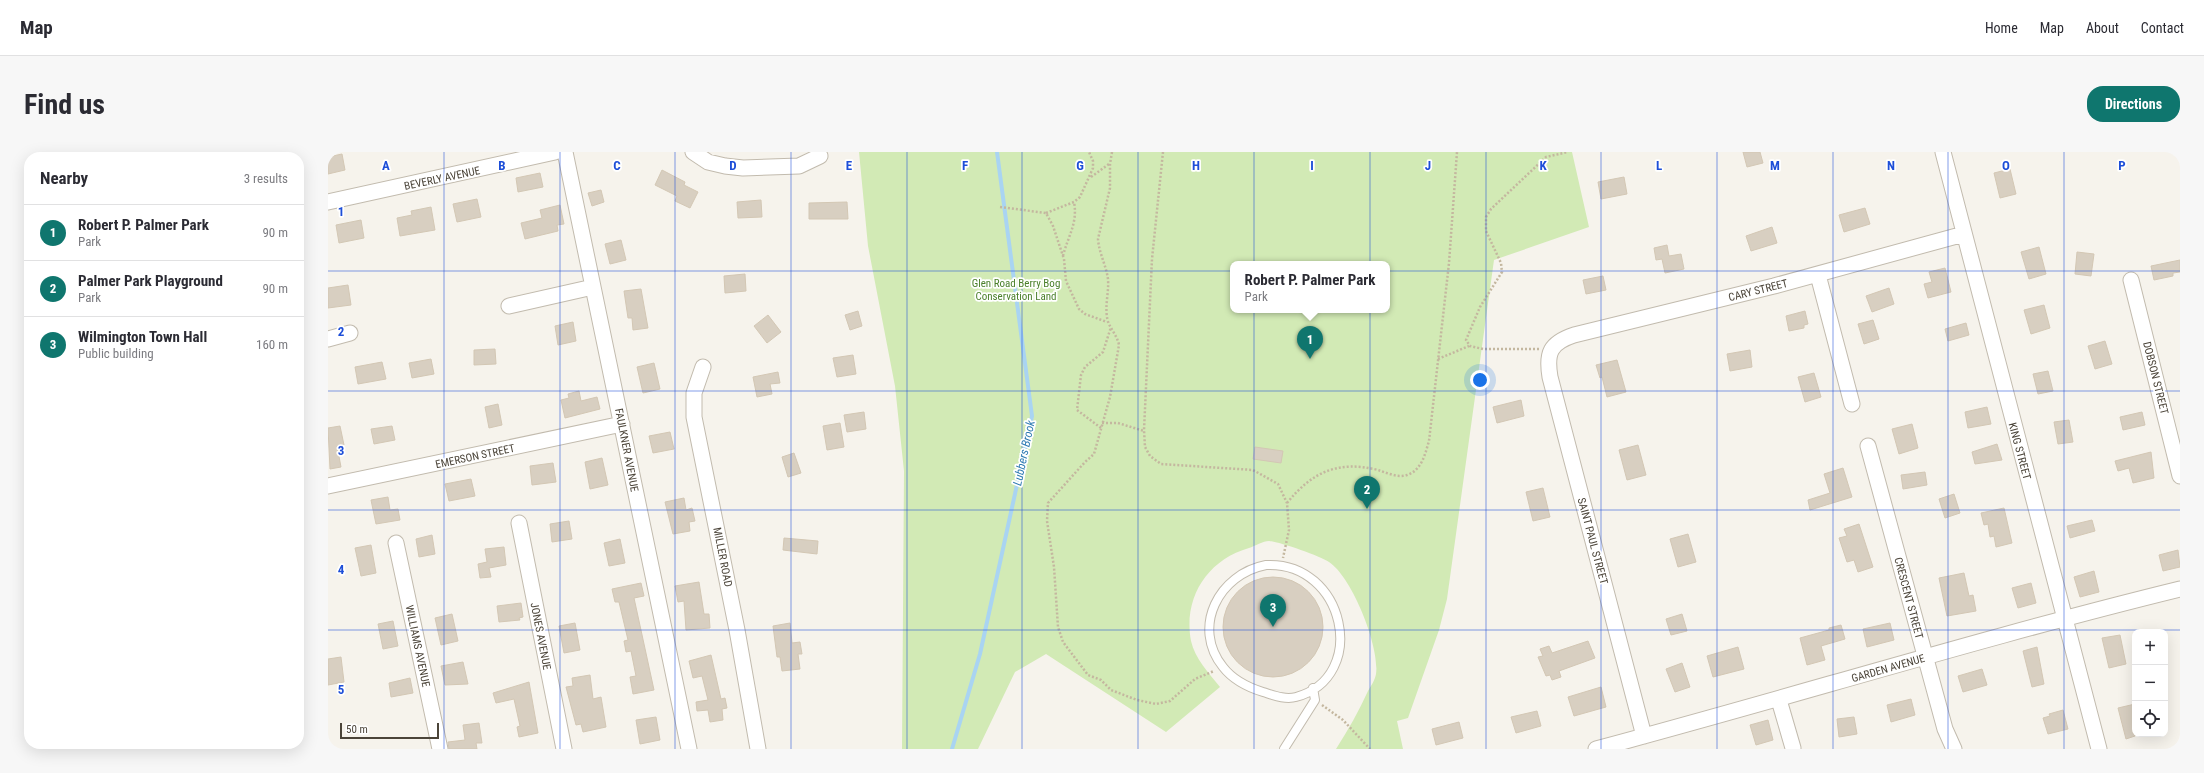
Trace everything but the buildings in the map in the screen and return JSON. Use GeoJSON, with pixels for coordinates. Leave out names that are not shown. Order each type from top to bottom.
{"type":"FeatureCollection","features":[{"type":"Feature","properties":{"kind":"street","name":"BEVERLY AVENUE"},"geometry":{"type":"LineString","coordinates":[[328,202],[555,152]]}},
{"type":"Feature","properties":{"kind":"street","name":"FAULKNER AVENUE"},"geometry":{"type":"LineString","coordinates":[[565,152],[688,749]]}},
{"type":"Feature","properties":{"kind":"street"},"geometry":{"type":"LineString","coordinates":[[694,152],[708,162],[743,168],[799,166],[820,156]]}},
{"type":"Feature","properties":{"kind":"street","name":"KING STREET"},"geometry":{"type":"LineString","coordinates":[[1943,152],[2099,749]]}},
{"type":"Feature","properties":{"kind":"street","name":"CARY STREET"},"geometry":{"type":"LineString","coordinates":[[1551,350],[1562,339],[1574,335],[1818,275],[1964,234]]}},
{"type":"Feature","properties":{"kind":"street"},"geometry":{"type":"LineString","coordinates":[[1818,275],[1852,404]]}},
{"type":"Feature","properties":{"kind":"street","name":"DOBSON STREET"},"geometry":{"type":"LineString","coordinates":[[2131,280],[2180,476]]}},
{"type":"Feature","properties":{"kind":"street"},"geometry":{"type":"LineString","coordinates":[[510,306],[593,287]]}},
{"type":"Feature","properties":{"kind":"street"},"geometry":{"type":"LineString","coordinates":[[328,339],[350,333]]}},
{"type":"Feature","properties":{"kind":"street","name":"SAINT PAUL STREET"},"geometry":{"type":"LineString","coordinates":[[1551,350],[1550,377],[1644,736]]}},
{"type":"Feature","properties":{"kind":"street","name":"MILLER ROAD"},"geometry":{"type":"LineString","coordinates":[[702,367],[694,393],[694,417],[737,630],[758,749]]}},
{"type":"Feature","properties":{"kind":"street","name":"EMERSON STREET"},"geometry":{"type":"LineString","coordinates":[[328,486],[622,424]]}},
{"type":"Feature","properties":{"kind":"street","name":"CRESCENT STREET"},"geometry":{"type":"LineString","coordinates":[[1868,446],[1924,657],[1946,732],[1954,749]]}},
{"type":"Feature","properties":{"kind":"street","name":"JONES AVENUE"},"geometry":{"type":"LineString","coordinates":[[519,523],[564,749]]}},
{"type":"Feature","properties":{"kind":"street","name":"WILLIAMS AVENUE"},"geometry":{"type":"LineString","coordinates":[[396,543],[440,749]]}},
{"type":"Feature","properties":{"kind":"street","name":"GARDEN AVENUE"},"geometry":{"type":"LineString","coordinates":[[1596,749],[1779,700],[1924,657],[2064,618],[2180,589]]}},
{"type":"Feature","properties":{"kind":"street"},"geometry":{"type":"LineString","coordinates":[[1779,700],[1793,748]]}},
{"type":"Feature","properties":{"kind":"lane"},"geometry":{"type":"LineString","coordinates":[[1266,565],[1282,565],[1298,570],[1318,584],[1328,597],[1338,619],[1340,641],[1335,665],[1324,681],[1294,697],[1274,696],[1241,683],[1222,666],[1214,652],[1210,636],[1211,615],[1218,596],[1235,578],[1249,569],[1266,565]]}},
{"type":"Feature","properties":{"kind":"lane"},"geometry":{"type":"LineString","coordinates":[[1284,749],[1315,700],[1313,688]]}},
{"type":"Feature","properties":{"kind":"path"},"geometry":{"type":"LineString","coordinates":[[1000,207],[1046,213],[1074,202],[1080,197],[1090,177],[1093,161],[1089,152]]}},
{"type":"Feature","properties":{"kind":"path"},"geometry":{"type":"LineString","coordinates":[[1112,152],[1110,164],[1110,188],[1098,239],[1108,277],[1108,322],[1118,338],[1119,345],[1110,397],[1094,454],[1048,503],[1046,521],[1054,567],[1055,606],[1063,642],[1088,675],[1102,680],[1106,686],[1120,693],[1156,704],[1170,701],[1195,680],[1222,666]]}},
{"type":"Feature","properties":{"kind":"path"},"geometry":{"type":"LineString","coordinates":[[1163,152],[1152,259],[1144,431],[1145,448],[1150,456],[1161,464],[1254,470],[1278,484],[1287,503],[1288,530],[1282,565]]}},
{"type":"Feature","properties":{"kind":"path"},"geometry":{"type":"LineString","coordinates":[[1287,503],[1298,490],[1329,469],[1352,466],[1397,476],[1407,476],[1416,470],[1423,461],[1429,441],[1449,263],[1457,152]]}},
{"type":"Feature","properties":{"kind":"path"},"geometry":{"type":"LineString","coordinates":[[1470,346],[1466,340],[1469,329],[1488,292],[1502,272],[1502,264],[1486,231],[1486,217],[1491,209],[1543,160],[1559,153],[1568,152]]}},
{"type":"Feature","properties":{"kind":"path"},"geometry":{"type":"LineString","coordinates":[[1090,177],[1110,164]]}},
{"type":"Feature","properties":{"kind":"path"},"geometry":{"type":"LineString","coordinates":[[1062,256],[1076,217],[1074,202]]}},
{"type":"Feature","properties":{"kind":"path"},"geometry":{"type":"LineString","coordinates":[[1046,213],[1053,226],[1062,256],[1066,281],[1082,312],[1108,322]]}},
{"type":"Feature","properties":{"kind":"path"},"geometry":{"type":"LineString","coordinates":[[1101,428],[1077,410],[1079,380],[1085,367],[1104,352],[1111,327]]}},
{"type":"Feature","properties":{"kind":"path"},"geometry":{"type":"LineString","coordinates":[[1438,359],[1470,346],[1483,349],[1551,350]]}},
{"type":"Feature","properties":{"kind":"path"},"geometry":{"type":"LineString","coordinates":[[1102,423],[1118,423],[1144,431]]}},
{"type":"Feature","properties":{"kind":"path"},"geometry":{"type":"LineString","coordinates":[[1315,700],[1343,720],[1370,749]]}},
{"type":"Feature","properties":{"kind":"green space","name":"Glen Road Berry Bog Conservation Land"},"geometry":{"type":"Polygon","coordinates":[[[859,152],[1572,152],[1589,227],[1494,260],[1447,599],[1439,630],[1408,718],[1397,721],[1403,749],[1336,749],[1373,683],[1376,674],[1374,647],[1369,631],[1363,614],[1347,582],[1338,570],[1329,562],[1300,550],[1267,541],[1234,554],[1221,562],[1210,571],[1201,583],[1191,610],[1189,625],[1191,641],[1199,660],[1220,687],[1166,732],[1046,654],[1015,672],[978,749],[902,749],[904,471],[895,386],[868,246],[859,152]]]}},
{"type":"Feature","properties":{"kind":"waterway","name":"Lubbers Brook"},"geometry":{"type":"LineString","coordinates":[[952,749],[980,654],[1032,416],[997,152]]}},
{"type":"Feature","properties":{"kind":"place","name":"Robert P. Palmer Park"},"geometry":{"type":"Point","coordinates":[1310,359]}},
{"type":"Feature","properties":{"kind":"place","name":"Palmer Park Playground"},"geometry":{"type":"Point","coordinates":[1367,509]}},
{"type":"Feature","properties":{"kind":"place","name":"Wilmington Town Hall"},"geometry":{"type":"Point","coordinates":[1273,627]}}]}
